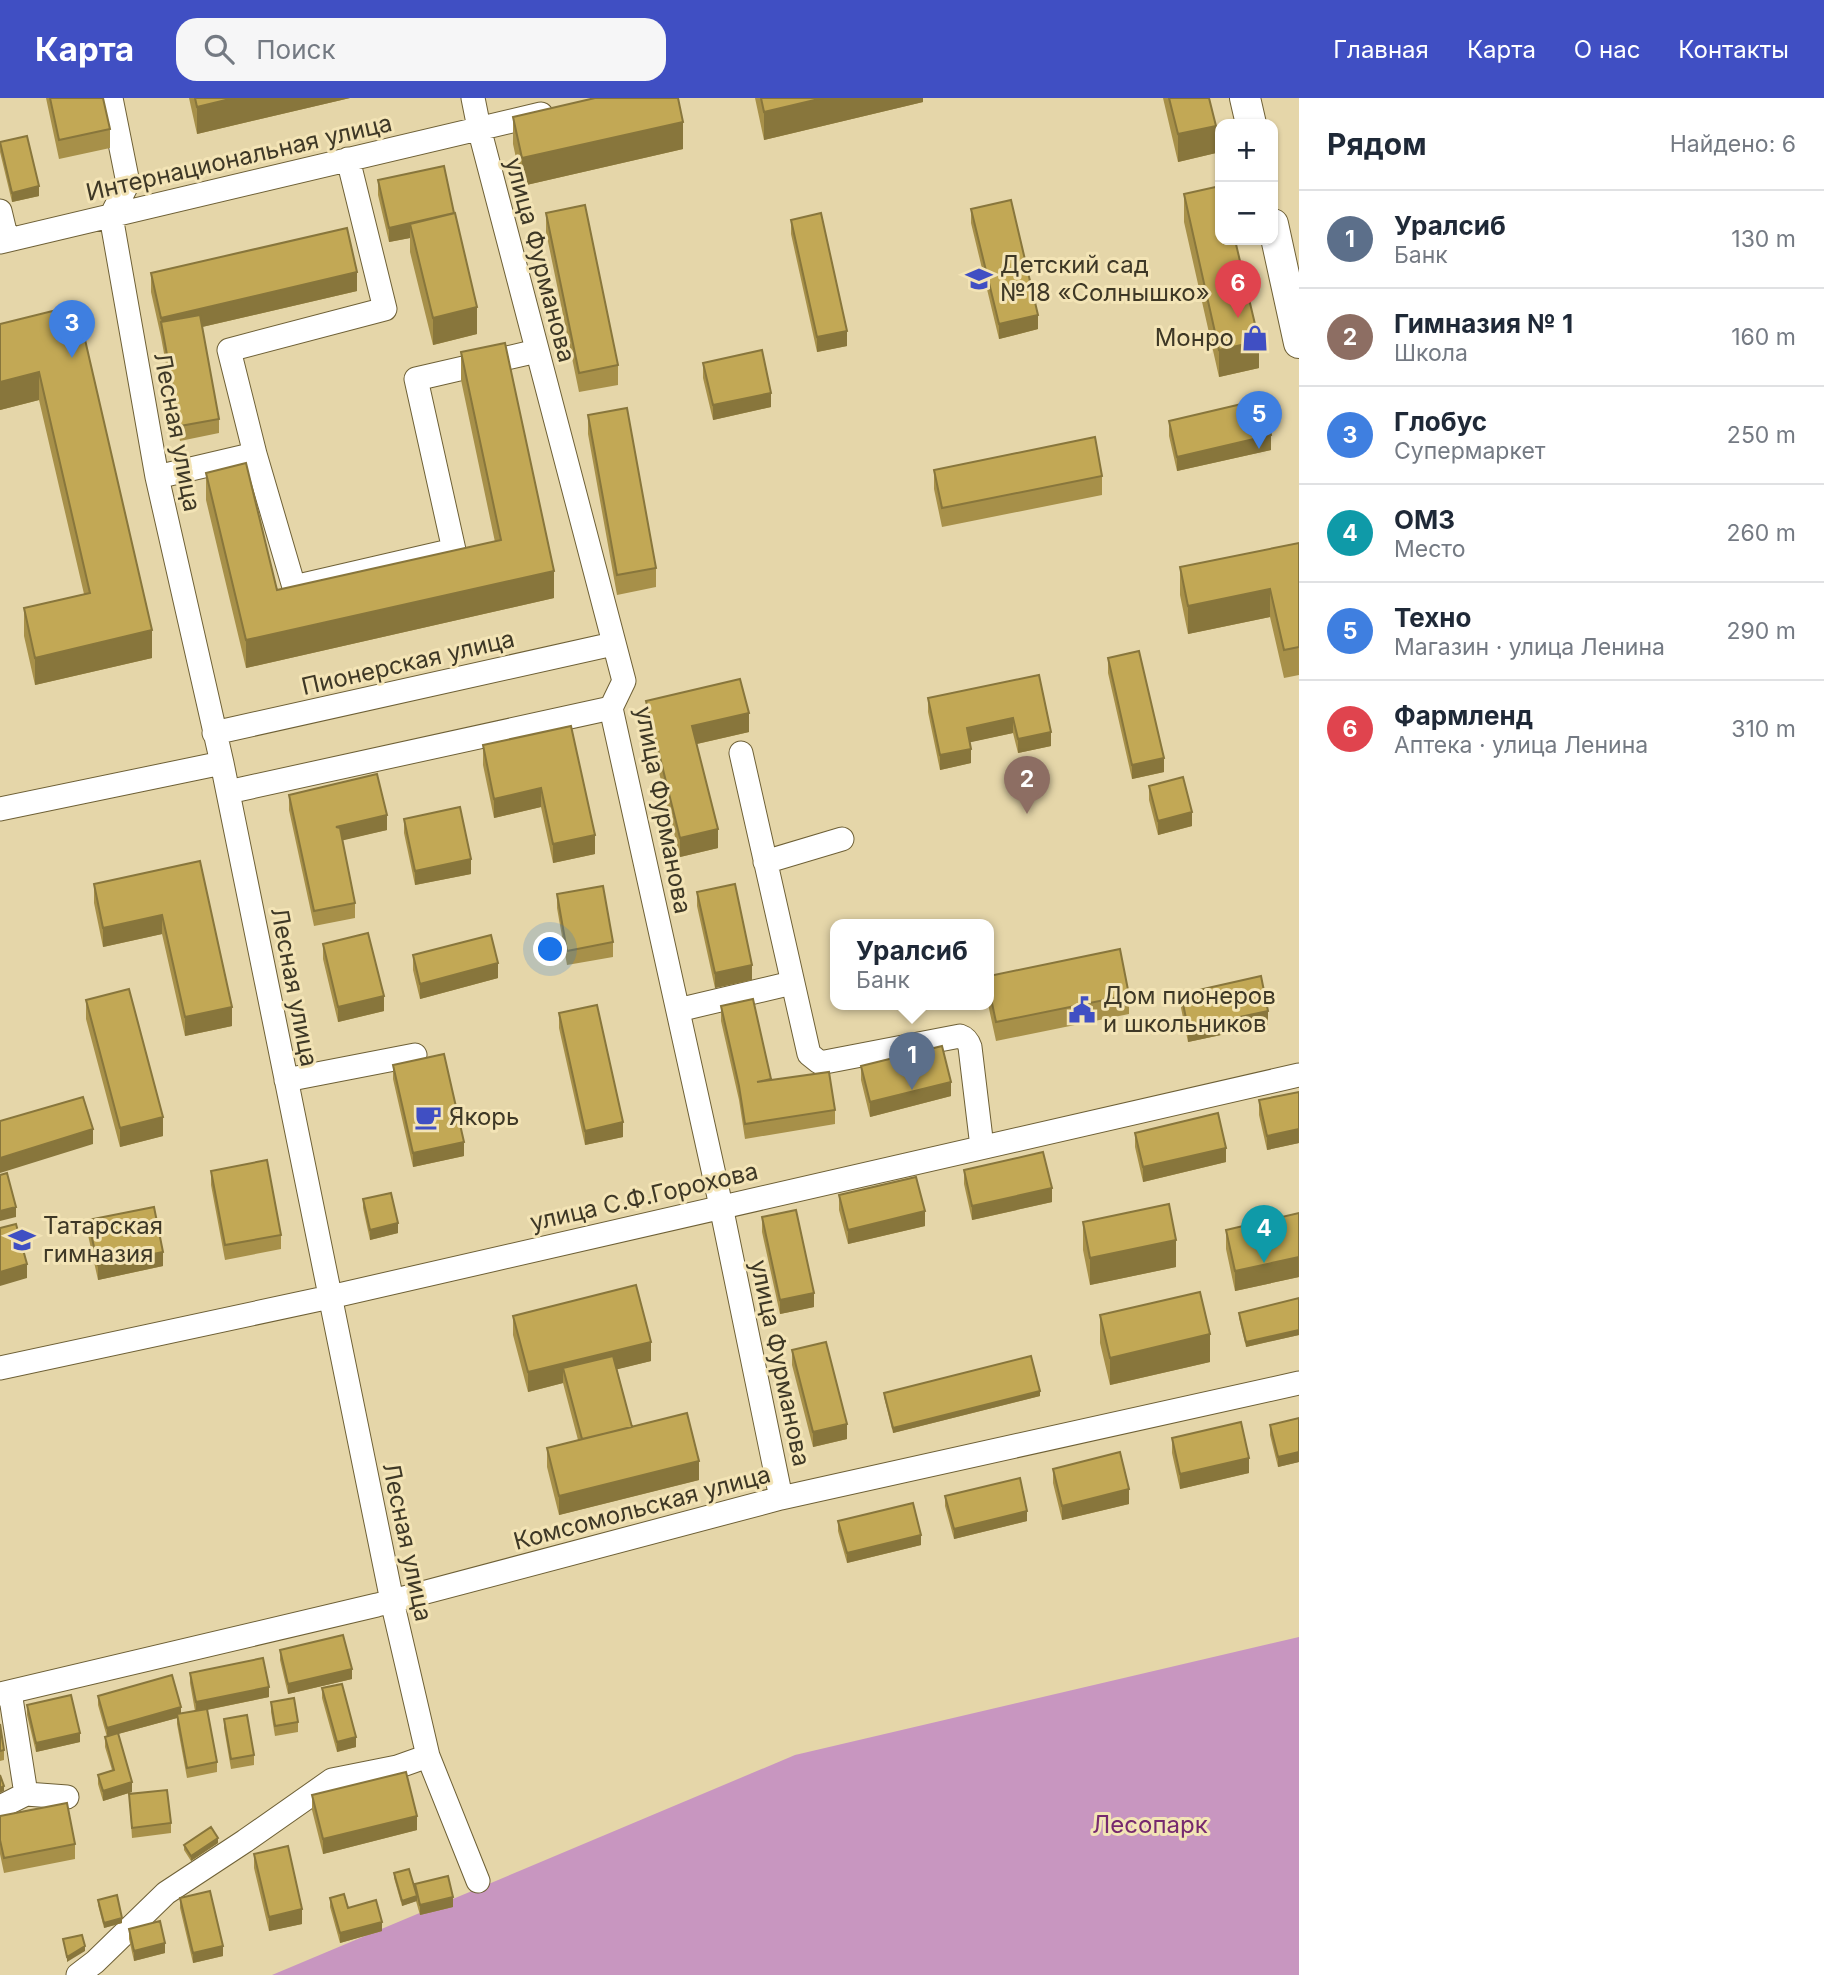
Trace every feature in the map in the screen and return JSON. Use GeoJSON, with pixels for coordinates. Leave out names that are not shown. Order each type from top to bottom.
{"type":"FeatureCollection","features":[{"type":"Feature","properties":{"kind":"main road"},"geometry":{"type":"LineString","coordinates":[[1245,98],[1250,119]]}},
{"type":"Feature","properties":{"kind":"main road"},"geometry":{"type":"LineString","coordinates":[[1278,245],[1299,343]]}},
{"type":"Feature","properties":{"kind":"street"},"geometry":{"type":"LineString","coordinates":[[111,98],[128,183],[111,216]]}},
{"type":"Feature","properties":{"kind":"street","name":"улица Фурманова"},"geometry":{"type":"LineString","coordinates":[[473,98],[624,681],[611,708],[722,1206],[781,1498]]}},
{"type":"Feature","properties":{"kind":"street","name":"Интернациональная улица"},"geometry":{"type":"LineString","coordinates":[[4,241],[559,110]]}},
{"type":"Feature","properties":{"kind":"street"},"geometry":{"type":"LineString","coordinates":[[348,159],[385,309],[229,350],[294,587],[454,550],[416,379],[537,351]]}},
{"type":"Feature","properties":{"kind":"street"},"geometry":{"type":"LineString","coordinates":[[0,211],[4,241]]}},
{"type":"Feature","properties":{"kind":"street","name":"Лесная улица"},"geometry":{"type":"LineString","coordinates":[[111,216],[157,477],[222,763],[391,1601],[428,1756],[478,1881]]}},
{"type":"Feature","properties":{"kind":"street"},"geometry":{"type":"LineString","coordinates":[[157,477],[256,454]]}},
{"type":"Feature","properties":{"kind":"street","name":"Пионерская улица"},"geometry":{"type":"LineString","coordinates":[[214,733],[613,644]]}},
{"type":"Feature","properties":{"kind":"street"},"geometry":{"type":"LineString","coordinates":[[228,792],[611,708]]}},
{"type":"Feature","properties":{"kind":"street"},"geometry":{"type":"LineString","coordinates":[[741,753],[806,1049],[818,1062],[960,1036],[967,1040],[982,1147]]}},
{"type":"Feature","properties":{"kind":"street"},"geometry":{"type":"LineString","coordinates":[[0,809],[222,763]]}},
{"type":"Feature","properties":{"kind":"street"},"geometry":{"type":"LineString","coordinates":[[765,862],[842,839]]}},
{"type":"Feature","properties":{"kind":"street"},"geometry":{"type":"LineString","coordinates":[[678,1010],[792,983]]}},
{"type":"Feature","properties":{"kind":"street"},"geometry":{"type":"LineString","coordinates":[[286,1080],[415,1055]]}},
{"type":"Feature","properties":{"kind":"street","name":"улица С.Ф.Горохова"},"geometry":{"type":"LineString","coordinates":[[0,1368],[330,1297],[1299,1075]]}},
{"type":"Feature","properties":{"kind":"street","name":"Комсомольская улица"},"geometry":{"type":"LineString","coordinates":[[5,1693],[391,1601],[781,1498],[1299,1383]]}},
{"type":"Feature","properties":{"kind":"street"},"geometry":{"type":"LineString","coordinates":[[5,1693],[26,1794]]}},
{"type":"Feature","properties":{"kind":"street"},"geometry":{"type":"LineString","coordinates":[[78,1975],[166,1893],[332,1780],[397,1767],[428,1756]]}},
{"type":"Feature","properties":{"kind":"street"},"geometry":{"type":"LineString","coordinates":[[0,1807],[26,1794],[67,1797]]}},
{"type":"Feature","properties":{"kind":"green space","name":"Лесопарк"},"geometry":{"type":"Polygon","coordinates":[[[1299,1637],[1299,1975],[272,1975],[795,1755],[1299,1637]]]}},
{"type":"Feature","properties":{"kind":"building"},"geometry":{"type":"Polygon","coordinates":[[[50,98],[103,98],[110,129],[59,140],[50,98]]]}},
{"type":"Feature","properties":{"kind":"building"},"geometry":{"type":"Polygon","coordinates":[[[195,98],[234,98],[197,107],[195,98]]]}},
{"type":"Feature","properties":{"kind":"building"},"geometry":{"type":"Polygon","coordinates":[[[595,98],[678,98],[683,122],[522,158],[513,117],[595,98]]]}},
{"type":"Feature","properties":{"kind":"building"},"geometry":{"type":"Polygon","coordinates":[[[761,98],[823,98],[764,112],[761,98]]]}},
{"type":"Feature","properties":{"kind":"building"},"geometry":{"type":"Polygon","coordinates":[[[1169,98],[1209,98],[1215,126],[1178,134],[1169,98]]]}},
{"type":"Feature","properties":{"kind":"building"},"geometry":{"type":"Polygon","coordinates":[[[27,136],[39,186],[12,193],[0,142],[27,136]]]}},
{"type":"Feature","properties":{"kind":"building"},"geometry":{"type":"Polygon","coordinates":[[[444,166],[454,213],[389,228],[378,180],[444,166]]]}},
{"type":"Feature","properties":{"kind":"building"},"geometry":{"type":"Polygon","coordinates":[[[1215,187],[1215,245],[1236,245],[1259,341],[1219,350],[1184,194],[1215,187]]]}},
{"type":"Feature","properties":{"kind":"building"},"geometry":{"type":"Polygon","coordinates":[[[1011,200],[1038,315],[999,324],[971,209],[1011,200]]]}},
{"type":"Feature","properties":{"kind":"building"},"geometry":{"type":"Polygon","coordinates":[[[585,205],[618,365],[579,373],[546,213],[585,205]]]}},
{"type":"Feature","properties":{"kind":"building"},"geometry":{"type":"Polygon","coordinates":[[[455,213],[477,307],[433,318],[410,224],[455,213]]]}},
{"type":"Feature","properties":{"kind":"building"},"geometry":{"type":"Polygon","coordinates":[[[821,213],[847,331],[817,337],[791,220],[821,213]]]}},
{"type":"Feature","properties":{"kind":"building"},"geometry":{"type":"Polygon","coordinates":[[[347,228],[357,272],[161,318],[151,273],[347,228]]]}},
{"type":"Feature","properties":{"kind":"building"},"geometry":{"type":"Polygon","coordinates":[[[77,305],[152,630],[35,658],[24,608],[90,593],[39,372],[0,382],[0,324],[77,305]]]}},
{"type":"Feature","properties":{"kind":"building"},"geometry":{"type":"Polygon","coordinates":[[[200,315],[219,419],[180,426],[161,322],[200,315]]]}},
{"type":"Feature","properties":{"kind":"building"},"geometry":{"type":"Polygon","coordinates":[[[505,343],[554,571],[246,640],[206,473],[246,463],[277,590],[501,540],[461,352],[505,343]]]}},
{"type":"Feature","properties":{"kind":"building"},"geometry":{"type":"Polygon","coordinates":[[[762,350],[771,393],[713,405],[703,363],[762,350]]]}},
{"type":"Feature","properties":{"kind":"building"},"geometry":{"type":"Polygon","coordinates":[[[1263,399],[1271,435],[1177,457],[1169,421],[1263,399]]]}},
{"type":"Feature","properties":{"kind":"building"},"geometry":{"type":"Polygon","coordinates":[[[627,408],[656,568],[617,575],[588,415],[627,408]]]}},
{"type":"Feature","properties":{"kind":"building"},"geometry":{"type":"Polygon","coordinates":[[[1095,437],[1102,476],[942,508],[934,470],[1095,437]]]}},
{"type":"Feature","properties":{"kind":"building"},"geometry":{"type":"Polygon","coordinates":[[[1299,543],[1299,647],[1284,650],[1270,589],[1188,606],[1180,567],[1299,543]]]}},
{"type":"Feature","properties":{"kind":"building"},"geometry":{"type":"Polygon","coordinates":[[[1139,651],[1164,758],[1132,765],[1108,658],[1139,651]]]}},
{"type":"Feature","properties":{"kind":"building"},"geometry":{"type":"Polygon","coordinates":[[[1039,675],[1051,732],[1018,739],[1013,718],[967,728],[971,749],[940,755],[928,698],[1039,675]]]}},
{"type":"Feature","properties":{"kind":"building"},"geometry":{"type":"Polygon","coordinates":[[[740,679],[749,713],[692,726],[718,829],[680,838],[646,701],[740,679]]]}},
{"type":"Feature","properties":{"kind":"building"},"geometry":{"type":"Polygon","coordinates":[[[571,726],[595,835],[553,844],[541,788],[494,799],[483,745],[571,726]]]}},
{"type":"Feature","properties":{"kind":"building"},"geometry":{"type":"Polygon","coordinates":[[[377,774],[387,815],[336,827],[340,828],[355,903],[314,911],[289,795],[377,774]]]}},
{"type":"Feature","properties":{"kind":"building"},"geometry":{"type":"Polygon","coordinates":[[[1183,777],[1192,812],[1158,821],[1149,786],[1183,777]]]}},
{"type":"Feature","properties":{"kind":"building"},"geometry":{"type":"Polygon","coordinates":[[[460,807],[471,859],[415,871],[404,819],[460,807]]]}},
{"type":"Feature","properties":{"kind":"building"},"geometry":{"type":"Polygon","coordinates":[[[200,861],[232,1007],[185,1017],[162,915],[103,928],[94,884],[200,861]]]}},
{"type":"Feature","properties":{"kind":"building"},"geometry":{"type":"Polygon","coordinates":[[[735,884],[752,965],[715,973],[697,892],[735,884]]]}},
{"type":"Feature","properties":{"kind":"building"},"geometry":{"type":"Polygon","coordinates":[[[603,886],[613,942],[567,951],[557,894],[603,886]]]}},
{"type":"Feature","properties":{"kind":"building"},"geometry":{"type":"Polygon","coordinates":[[[368,933],[384,996],[338,1007],[323,944],[368,933]]]}},
{"type":"Feature","properties":{"kind":"building"},"geometry":{"type":"Polygon","coordinates":[[[491,935],[498,963],[420,984],[413,955],[491,935]]]}},
{"type":"Feature","properties":{"kind":"building"},"geometry":{"type":"Polygon","coordinates":[[[1120,949],[1129,995],[996,1022],[994,975],[1120,949]]]}},
{"type":"Feature","properties":{"kind":"building"},"geometry":{"type":"Polygon","coordinates":[[[1261,976],[1268,1011],[1188,1028],[1181,994],[1261,976]]]}},
{"type":"Feature","properties":{"kind":"building"},"geometry":{"type":"Polygon","coordinates":[[[129,989],[163,1117],[120,1128],[86,1000],[129,989]]]}},
{"type":"Feature","properties":{"kind":"building"},"geometry":{"type":"Polygon","coordinates":[[[753,999],[771,1079],[757,1082],[829,1072],[835,1110],[745,1124],[721,1006],[753,999]]]}},
{"type":"Feature","properties":{"kind":"building"},"geometry":{"type":"Polygon","coordinates":[[[597,1005],[623,1122],[585,1131],[559,1013],[597,1005]]]}},
{"type":"Feature","properties":{"kind":"building"},"geometry":{"type":"Polygon","coordinates":[[[942,1046],[951,1082],[870,1102],[861,1066],[942,1046]]]}},
{"type":"Feature","properties":{"kind":"building"},"geometry":{"type":"Polygon","coordinates":[[[444,1054],[464,1142],[413,1153],[393,1065],[444,1054]]]}},
{"type":"Feature","properties":{"kind":"building"},"geometry":{"type":"Polygon","coordinates":[[[1299,1092],[1299,1129],[1267,1136],[1259,1100],[1299,1092]]]}},
{"type":"Feature","properties":{"kind":"building"},"geometry":{"type":"Polygon","coordinates":[[[83,1097],[93,1129],[0,1158],[0,1121],[83,1097]]]}},
{"type":"Feature","properties":{"kind":"building"},"geometry":{"type":"Polygon","coordinates":[[[1218,1113],[1226,1148],[1143,1167],[1135,1133],[1218,1113]]]}},
{"type":"Feature","properties":{"kind":"building"},"geometry":{"type":"Polygon","coordinates":[[[1043,1152],[1052,1188],[972,1206],[964,1170],[1043,1152]]]}},
{"type":"Feature","properties":{"kind":"building"},"geometry":{"type":"Polygon","coordinates":[[[267,1160],[281,1235],[225,1245],[211,1171],[267,1160]]]}},
{"type":"Feature","properties":{"kind":"building"},"geometry":{"type":"Polygon","coordinates":[[[7,1173],[16,1207],[0,1211],[0,1175],[7,1173]]]}},
{"type":"Feature","properties":{"kind":"building"},"geometry":{"type":"Polygon","coordinates":[[[916,1177],[925,1211],[848,1230],[839,1195],[916,1177]]]}},
{"type":"Feature","properties":{"kind":"building"},"geometry":{"type":"Polygon","coordinates":[[[391,1193],[398,1223],[370,1230],[363,1199],[391,1193]]]}},
{"type":"Feature","properties":{"kind":"building"},"geometry":{"type":"Polygon","coordinates":[[[1169,1204],[1176,1240],[1090,1258],[1083,1222],[1169,1204]]]}},
{"type":"Feature","properties":{"kind":"building"},"geometry":{"type":"Polygon","coordinates":[[[154,1207],[163,1252],[98,1265],[88,1220],[154,1207]]]}},
{"type":"Feature","properties":{"kind":"building"},"geometry":{"type":"Polygon","coordinates":[[[796,1210],[814,1293],[780,1300],[762,1217],[796,1210]]]}},
{"type":"Feature","properties":{"kind":"building"},"geometry":{"type":"Polygon","coordinates":[[[1299,1213],[1299,1257],[1235,1271],[1226,1230],[1299,1213]]]}},
{"type":"Feature","properties":{"kind":"building"},"geometry":{"type":"Polygon","coordinates":[[[16,1224],[27,1264],[0,1272],[0,1228],[16,1224]]]}},
{"type":"Feature","properties":{"kind":"building"},"geometry":{"type":"Polygon","coordinates":[[[636,1285],[651,1342],[528,1372],[513,1316],[636,1285]]]}},
{"type":"Feature","properties":{"kind":"building"},"geometry":{"type":"Polygon","coordinates":[[[1200,1292],[1210,1334],[1110,1358],[1100,1315],[1200,1292]]]}},
{"type":"Feature","properties":{"kind":"building"},"geometry":{"type":"Polygon","coordinates":[[[1299,1298],[1299,1330],[1246,1342],[1239,1313],[1299,1298]]]}},
{"type":"Feature","properties":{"kind":"building"},"geometry":{"type":"Polygon","coordinates":[[[826,1342],[847,1424],[813,1432],[792,1350],[826,1342]]]}},
{"type":"Feature","properties":{"kind":"building"},"geometry":{"type":"Polygon","coordinates":[[[613,1356],[632,1427],[582,1439],[563,1368],[613,1356]]]}},
{"type":"Feature","properties":{"kind":"building"},"geometry":{"type":"Polygon","coordinates":[[[1031,1356],[1040,1391],[893,1428],[884,1393],[1031,1356]]]}},
{"type":"Feature","properties":{"kind":"building"},"geometry":{"type":"Polygon","coordinates":[[[687,1413],[699,1461],[559,1496],[547,1448],[687,1413]]]}},
{"type":"Feature","properties":{"kind":"building"},"geometry":{"type":"Polygon","coordinates":[[[1299,1418],[1299,1452],[1278,1457],[1270,1425],[1299,1418]]]}},
{"type":"Feature","properties":{"kind":"building"},"geometry":{"type":"Polygon","coordinates":[[[1241,1422],[1249,1458],[1180,1474],[1172,1438],[1241,1422]]]}},
{"type":"Feature","properties":{"kind":"building"},"geometry":{"type":"Polygon","coordinates":[[[1120,1452],[1129,1489],[1062,1506],[1053,1469],[1120,1452]]]}},
{"type":"Feature","properties":{"kind":"building"},"geometry":{"type":"Polygon","coordinates":[[[1020,1478],[1027,1511],[954,1529],[945,1496],[1020,1478]]]}},
{"type":"Feature","properties":{"kind":"building"},"geometry":{"type":"Polygon","coordinates":[[[913,1503],[921,1535],[847,1553],[838,1521],[913,1503]]]}},
{"type":"Feature","properties":{"kind":"building"},"geometry":{"type":"Polygon","coordinates":[[[343,1635],[352,1669],[288,1684],[280,1650],[343,1635]]]}},
{"type":"Feature","properties":{"kind":"building"},"geometry":{"type":"Polygon","coordinates":[[[263,1658],[269,1687],[196,1702],[190,1673],[263,1658]]]}},
{"type":"Feature","properties":{"kind":"building"},"geometry":{"type":"Polygon","coordinates":[[[172,1675],[181,1707],[107,1728],[98,1696],[172,1675]]]}},
{"type":"Feature","properties":{"kind":"building"},"geometry":{"type":"Polygon","coordinates":[[[342,1684],[356,1737],[337,1742],[322,1688],[342,1684]]]}},
{"type":"Feature","properties":{"kind":"building"},"geometry":{"type":"Polygon","coordinates":[[[71,1695],[80,1733],[36,1743],[27,1705],[71,1695]]]}},
{"type":"Feature","properties":{"kind":"building"},"geometry":{"type":"Polygon","coordinates":[[[294,1698],[298,1722],[275,1726],[271,1702],[294,1698]]]}},
{"type":"Feature","properties":{"kind":"building"},"geometry":{"type":"Polygon","coordinates":[[[207,1709],[217,1762],[187,1768],[177,1714],[207,1709]]]}},
{"type":"Feature","properties":{"kind":"building"},"geometry":{"type":"Polygon","coordinates":[[[247,1715],[254,1755],[231,1759],[224,1719],[247,1715]]]}},
{"type":"Feature","properties":{"kind":"building"},"geometry":{"type":"Polygon","coordinates":[[[0,1724],[4,1750],[0,1751],[0,1724]]]}},
{"type":"Feature","properties":{"kind":"building"},"geometry":{"type":"Polygon","coordinates":[[[118,1733],[132,1782],[103,1791],[98,1775],[114,1770],[105,1737],[118,1733]]]}},
{"type":"Feature","properties":{"kind":"building"},"geometry":{"type":"Polygon","coordinates":[[[406,1772],[417,1816],[323,1839],[312,1795],[406,1772]]]}},
{"type":"Feature","properties":{"kind":"building"},"geometry":{"type":"Polygon","coordinates":[[[167,1790],[171,1823],[132,1828],[129,1794],[167,1790]]]}},
{"type":"Feature","properties":{"kind":"building"},"geometry":{"type":"Polygon","coordinates":[[[67,1803],[75,1844],[4,1858],[0,1840],[0,1816],[67,1803]]]}},
{"type":"Feature","properties":{"kind":"building"},"geometry":{"type":"Polygon","coordinates":[[[211,1827],[218,1838],[191,1856],[184,1845],[211,1827]]]}},
{"type":"Feature","properties":{"kind":"building"},"geometry":{"type":"Polygon","coordinates":[[[288,1846],[302,1909],[269,1917],[254,1854],[288,1846]]]}},
{"type":"Feature","properties":{"kind":"building"},"geometry":{"type":"Polygon","coordinates":[[[409,1869],[417,1896],[402,1901],[394,1873],[409,1869]]]}},
{"type":"Feature","properties":{"kind":"building"},"geometry":{"type":"Polygon","coordinates":[[[448,1876],[453,1897],[420,1905],[415,1884],[448,1876]]]}},
{"type":"Feature","properties":{"kind":"building"},"geometry":{"type":"Polygon","coordinates":[[[210,1891],[223,1946],[193,1953],[180,1898],[210,1891]]]}},
{"type":"Feature","properties":{"kind":"building"},"geometry":{"type":"Polygon","coordinates":[[[344,1894],[348,1908],[376,1900],[382,1922],[340,1933],[330,1898],[344,1894]]]}},
{"type":"Feature","properties":{"kind":"building"},"geometry":{"type":"Polygon","coordinates":[[[117,1895],[122,1918],[104,1923],[98,1900],[117,1895]]]}},
{"type":"Feature","properties":{"kind":"building"},"geometry":{"type":"Polygon","coordinates":[[[160,1921],[165,1943],[134,1951],[129,1929],[160,1921]]]}},
{"type":"Feature","properties":{"kind":"building"},"geometry":{"type":"Polygon","coordinates":[[[82,1935],[85,1946],[67,1957],[63,1939],[82,1935]]]}},
{"type":"Feature","properties":{"kind":"place","name":"Детский сад №18 «Солнышко»"},"geometry":{"type":"Point","coordinates":[979,279]}},
{"type":"Feature","properties":{"kind":"place","name":"Фармленд"},"geometry":{"type":"Point","coordinates":[1238,318]}},
{"type":"Feature","properties":{"kind":"place","name":"Монро"},"geometry":{"type":"Point","coordinates":[1255,338]}},
{"type":"Feature","properties":{"kind":"place","name":"Глобус"},"geometry":{"type":"Point","coordinates":[72,358]}},
{"type":"Feature","properties":{"kind":"place","name":"Техно"},"geometry":{"type":"Point","coordinates":[1259,449]}},
{"type":"Feature","properties":{"kind":"place","name":"Гимназия № 1"},"geometry":{"type":"Point","coordinates":[1027,814]}},
{"type":"Feature","properties":{"kind":"place","name":"Дом пионеров и школьников"},"geometry":{"type":"Point","coordinates":[1082,1010]}},
{"type":"Feature","properties":{"kind":"place","name":"Уралсиб"},"geometry":{"type":"Point","coordinates":[912,1090]}},
{"type":"Feature","properties":{"kind":"place","name":"Якорь"},"geometry":{"type":"Point","coordinates":[428,1117]}},
{"type":"Feature","properties":{"kind":"place","name":"Татарская гимназия"},"geometry":{"type":"Point","coordinates":[22,1240]}},
{"type":"Feature","properties":{"kind":"place","name":"ОМЗ"},"geometry":{"type":"Point","coordinates":[1264,1263]}}]}
